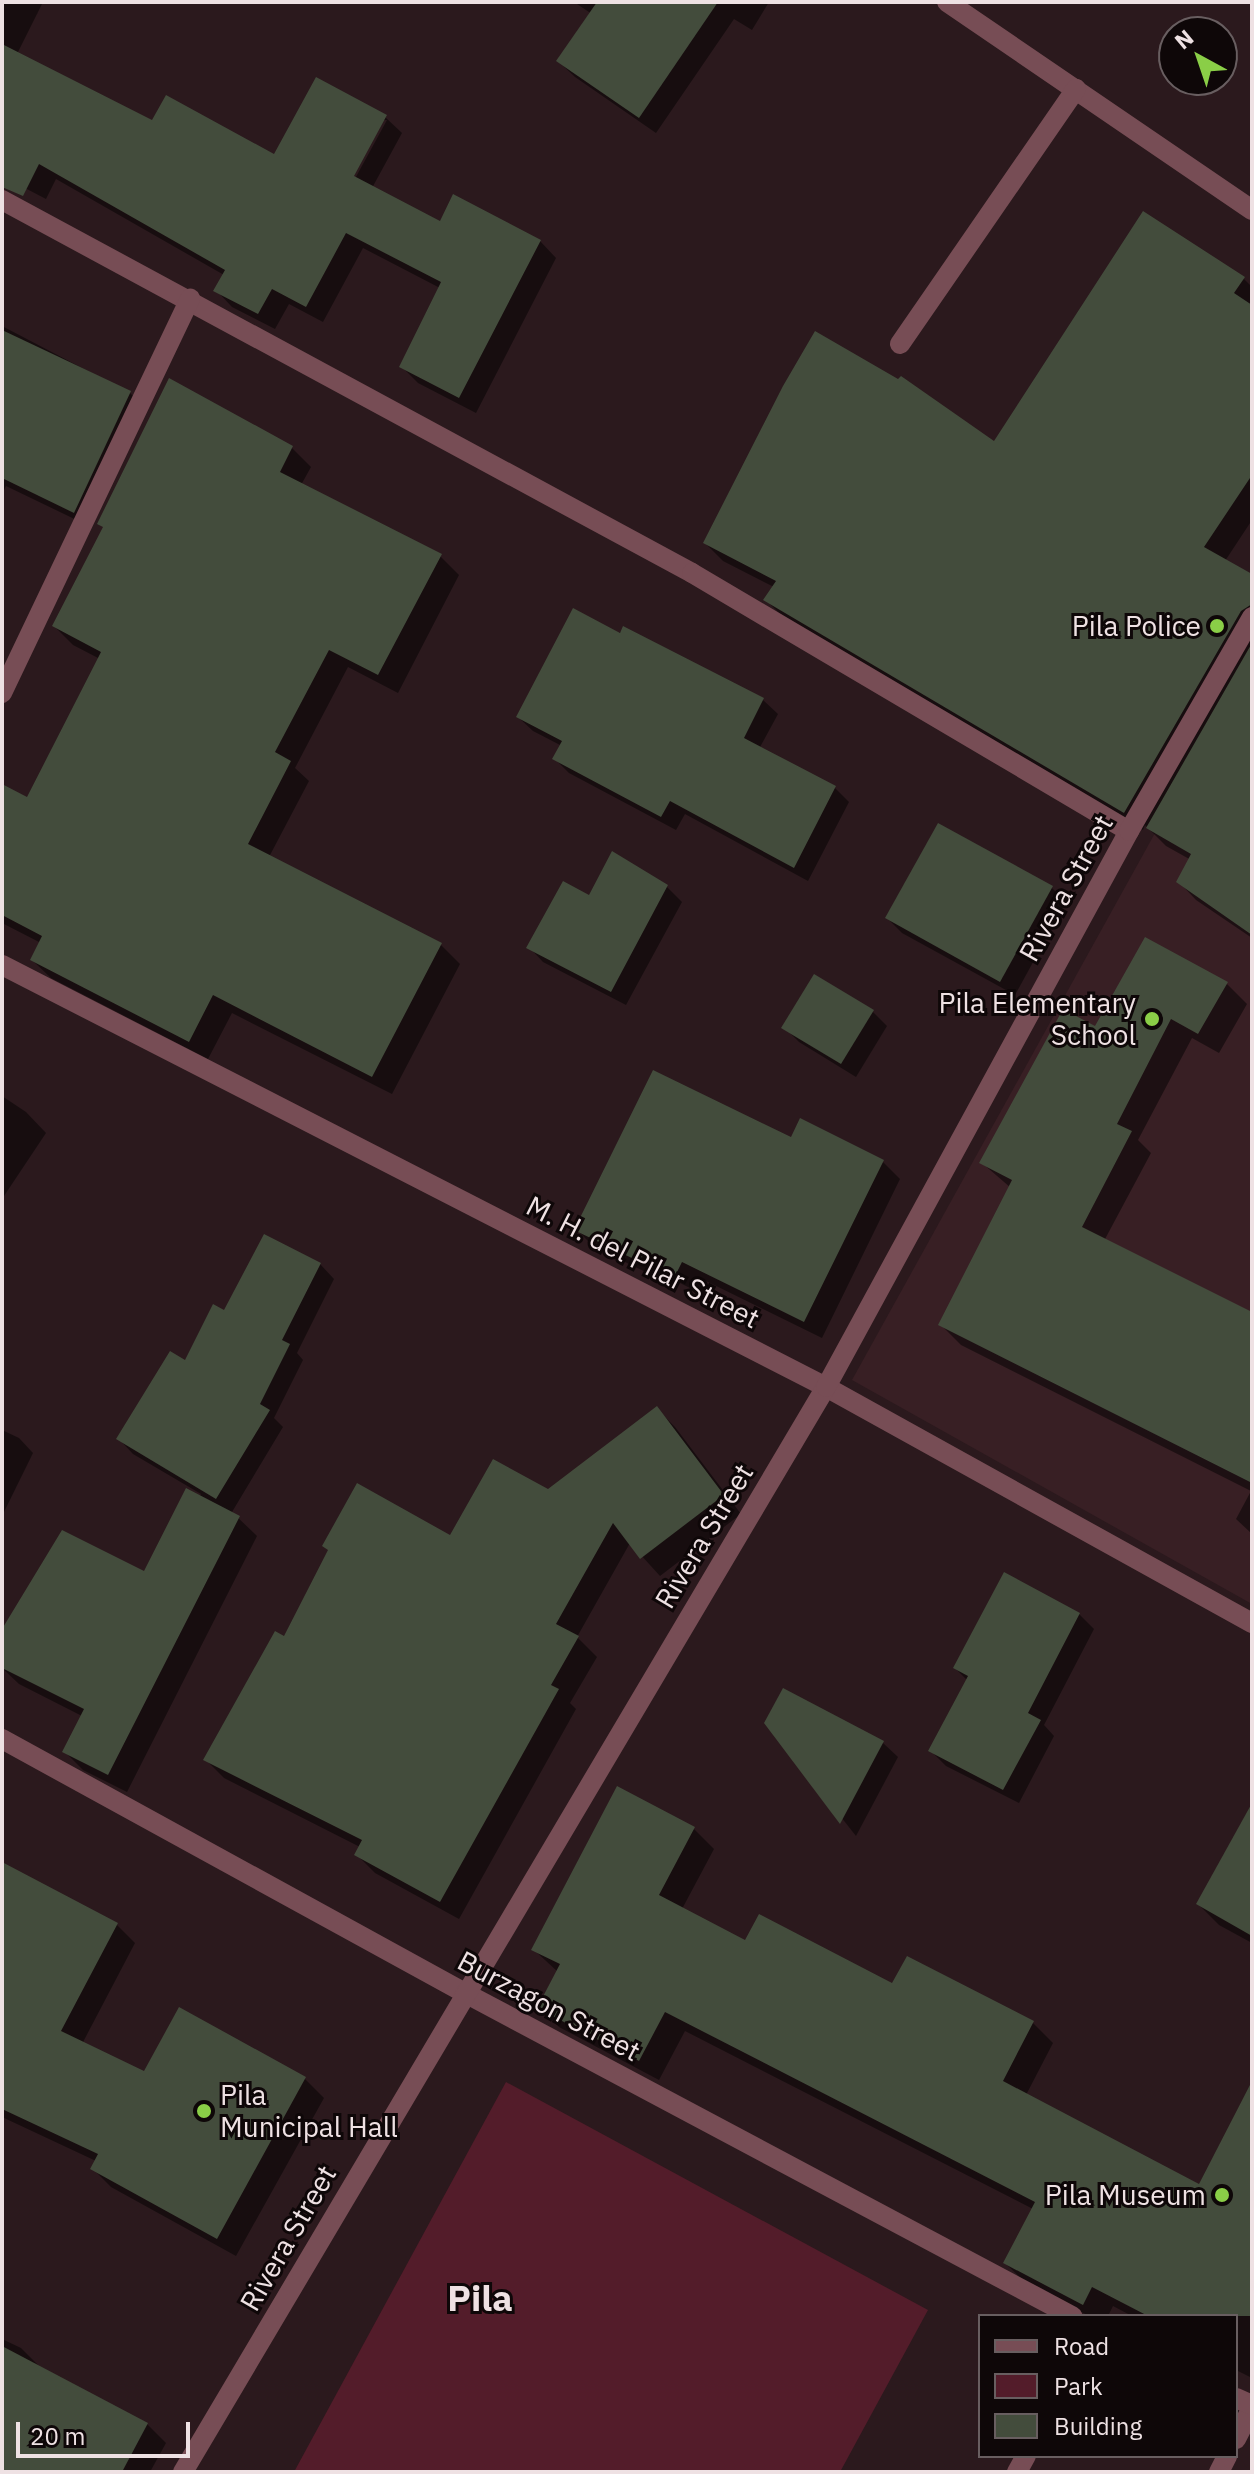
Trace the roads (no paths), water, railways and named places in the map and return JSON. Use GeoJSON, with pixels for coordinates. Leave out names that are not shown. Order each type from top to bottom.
{"type":"FeatureCollection","features":[{"type":"Feature","properties":{"kind":"street"},"geometry":{"type":"LineString","coordinates":[[947,2],[1252,210]]}},
{"type":"Feature","properties":{"kind":"street"},"geometry":{"type":"LineString","coordinates":[[900,344],[1076,89]]}},
{"type":"Feature","properties":{"kind":"street"},"geometry":{"type":"LineString","coordinates":[[2,200],[692,573],[1129,831]]}},
{"type":"Feature","properties":{"kind":"street"},"geometry":{"type":"LineString","coordinates":[[2,693],[190,299]]}},
{"type":"Feature","properties":{"kind":"street","name":"Rivera Street"},"geometry":{"type":"LineString","coordinates":[[183,2472],[826,1387],[1129,831],[1252,617]]}},
{"type":"Feature","properties":{"kind":"street","name":"M. H. del Pilar Street"},"geometry":{"type":"LineString","coordinates":[[2,965],[826,1387],[1252,1623]]}},
{"type":"Feature","properties":{"kind":"street","name":"Burzagon Street"},"geometry":{"type":"LineString","coordinates":[[2,1739],[465,1993],[1068,2314]]}},
{"type":"Feature","properties":{"kind":"street"},"geometry":{"type":"LineString","coordinates":[[1238,2435],[1252,2407]]}},
{"type":"Feature","properties":{"kind":"place","name":"Pila Police"},"geometry":{"type":"Point","coordinates":[1217,626]}},
{"type":"Feature","properties":{"kind":"place","name":"Pila Elementary School"},"geometry":{"type":"Point","coordinates":[1152,1019]}},
{"type":"Feature","properties":{"kind":"place","name":"Pila Municipal Hall"},"geometry":{"type":"Point","coordinates":[204,2111]}},
{"type":"Feature","properties":{"kind":"place","name":"Pila Museum"},"geometry":{"type":"Point","coordinates":[1222,2195]}},
{"type":"Feature","properties":{"kind":"district","name":"Pila"},"geometry":{"type":"Point","coordinates":[480,2298]}}]}
